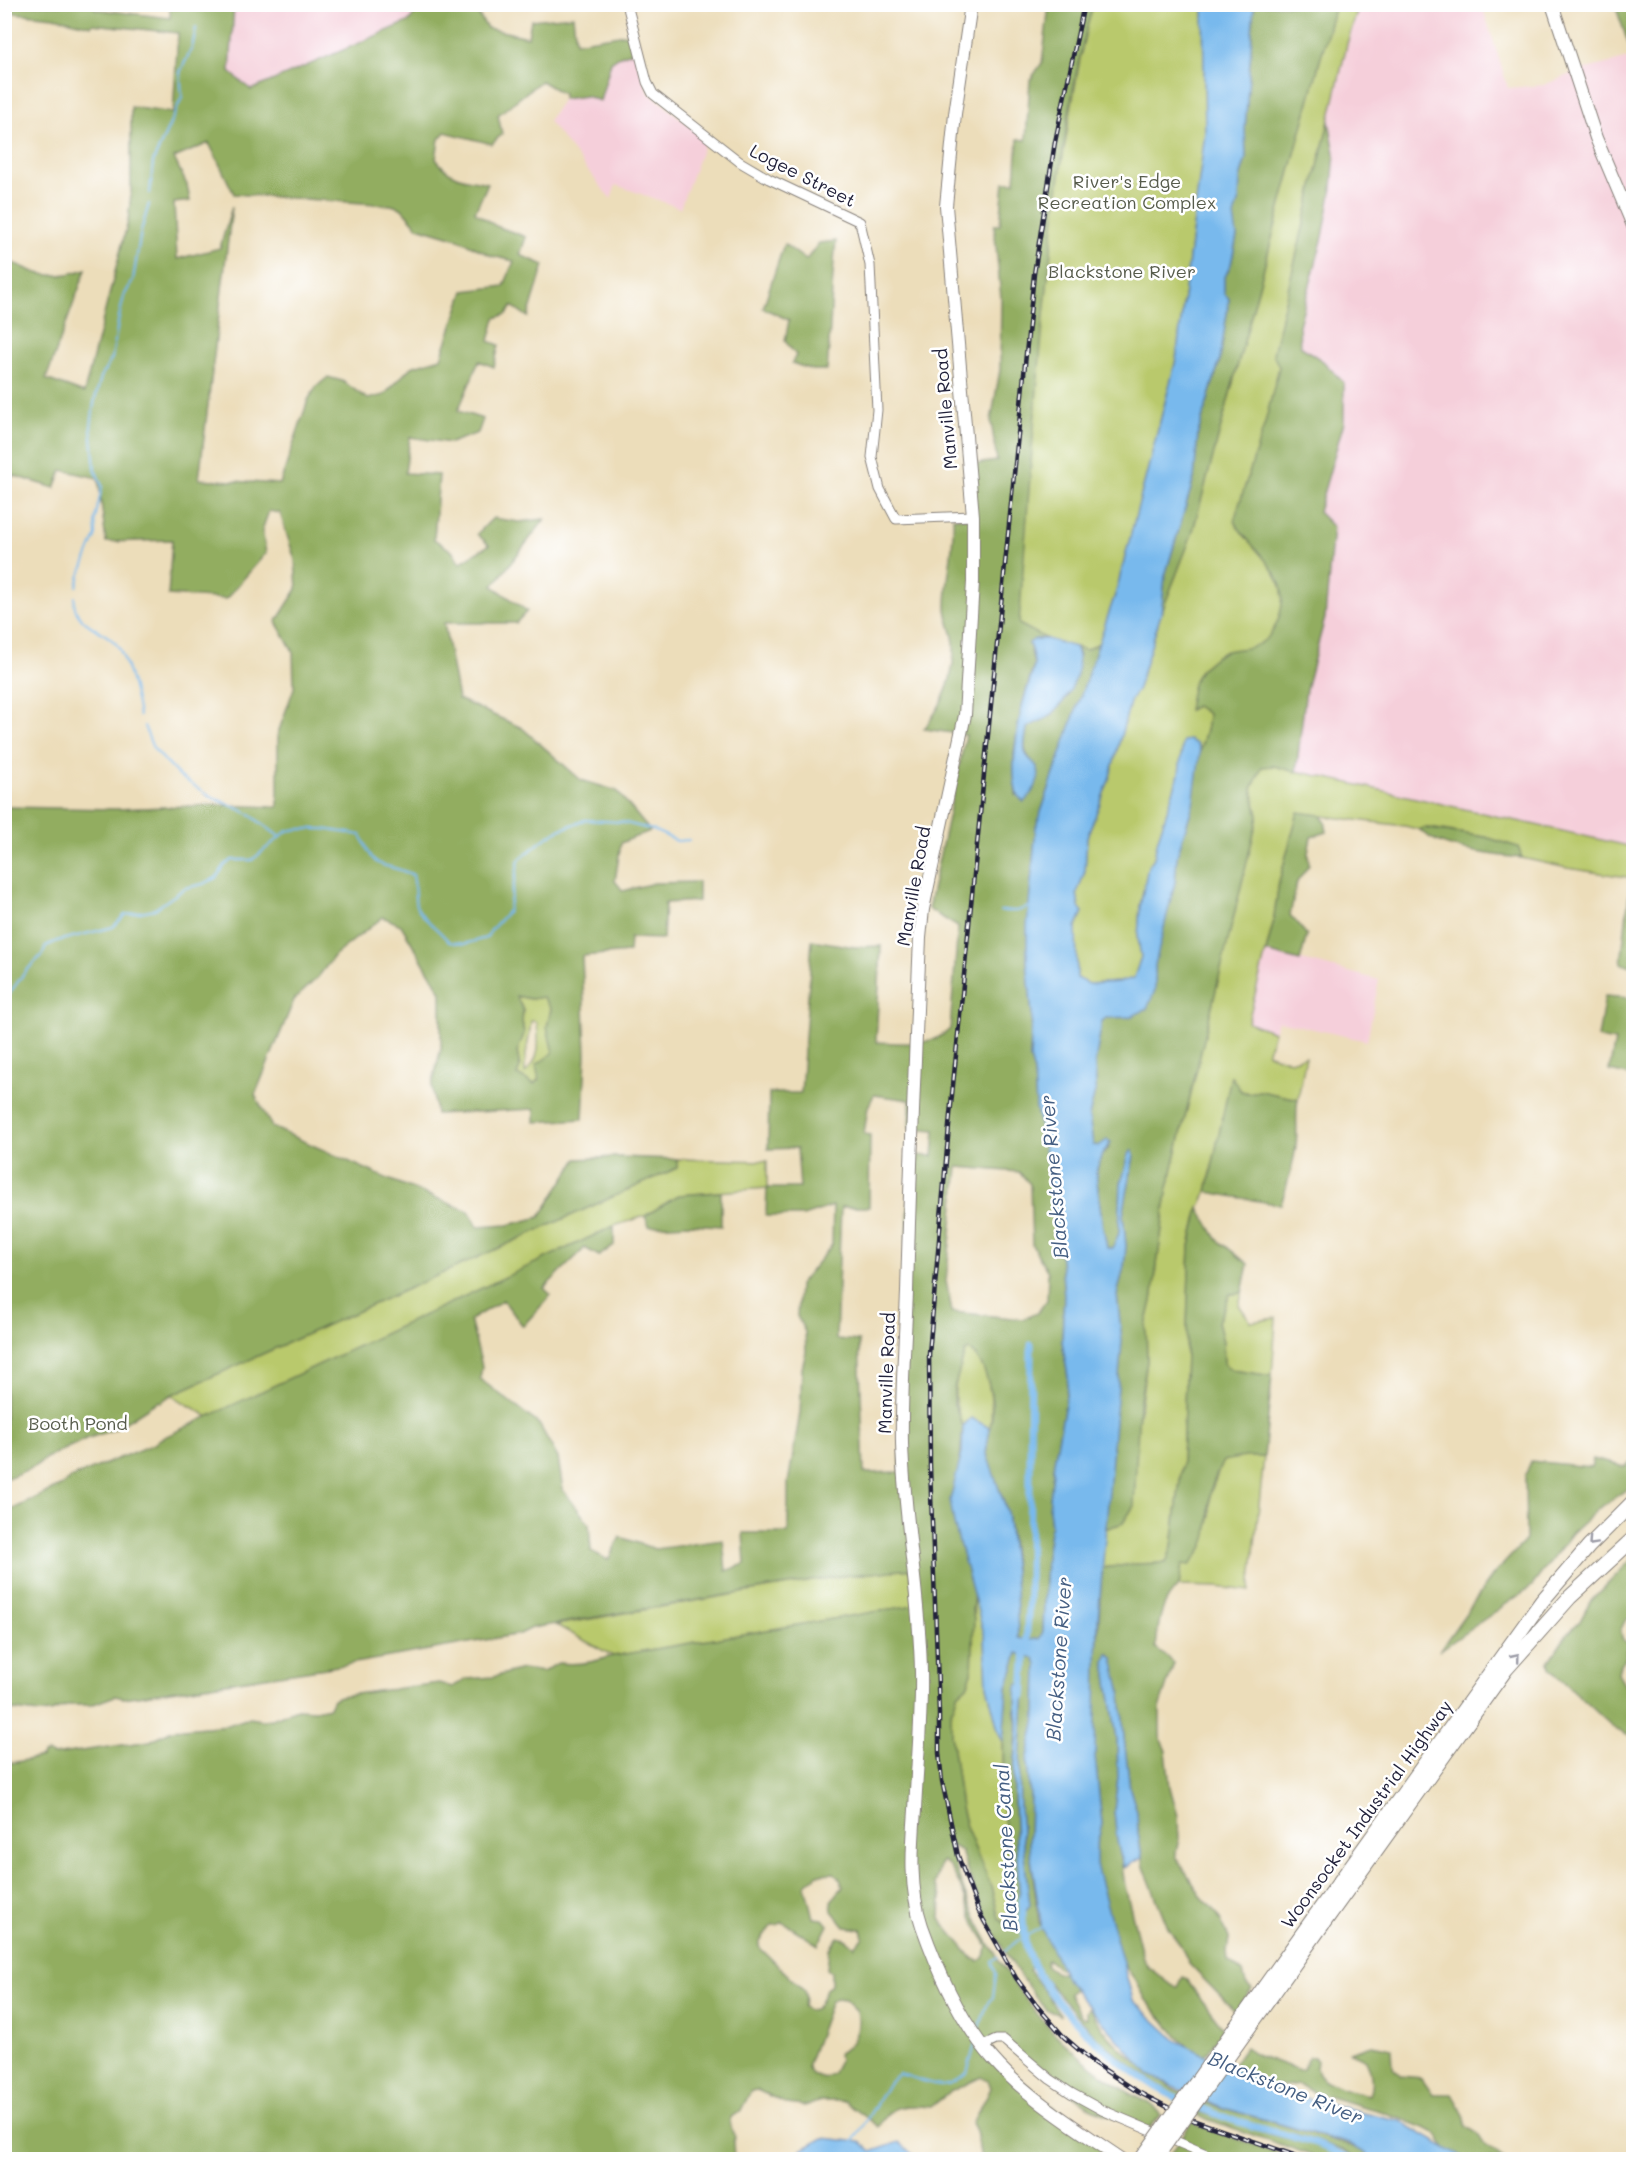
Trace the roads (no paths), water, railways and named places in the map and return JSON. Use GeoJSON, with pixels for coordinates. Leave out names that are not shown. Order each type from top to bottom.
{"type":"FeatureCollection","features":[{"type":"Feature","properties":{"kind":"highway","name":"Woonsocket Industrial Highway"},"geometry":{"type":"LineString","coordinates":[[1154,2160],[1317,1922],[1542,1601],[1581,1554],[1634,1501]]}},
{"type":"Feature","properties":{"kind":"highway","name":"Woonsocket Industrial Highway"},"geometry":{"type":"LineString","coordinates":[[1140,2160],[1506,1669],[1570,1596],[1634,1538]]}},
{"type":"Feature","properties":{"kind":"main road","name":"Manville Road"},"geometry":{"type":"LineString","coordinates":[[971,4],[946,206],[973,516],[973,582],[965,715],[923,909],[920,938],[902,1442],[906,1509],[916,1586],[921,1667],[913,1849],[915,1899],[924,1930],[955,1999],[966,2022],[983,2046],[1027,2092],[1123,2160]]}},
{"type":"Feature","properties":{"kind":"main road"},"geometry":{"type":"LineString","coordinates":[[1552,4],[1585,108],[1634,228]]}},
{"type":"Feature","properties":{"kind":"street","name":"Logee Street"},"geometry":{"type":"LineString","coordinates":[[627,4],[647,82],[653,94],[740,162],[768,179],[860,222],[870,265],[877,410],[872,457],[880,489],[896,519],[973,516]]}},
{"type":"Feature","properties":{"kind":"street"},"geometry":{"type":"LineString","coordinates":[[983,2046],[996,2040],[1004,2040],[1050,2079],[1085,2101],[1220,2160]]}},
{"type":"Feature","properties":{"kind":"water","name":"Blackstone River"},"geometry":{"type":"Polygon","coordinates":[[[1203,5],[1254,5],[1245,129],[1246,158],[1240,178],[1239,199],[1234,216],[1237,236],[1231,264],[1224,279],[1224,293],[1229,299],[1220,359],[1198,433],[1194,478],[1165,576],[1161,614],[1138,688],[1130,702],[1109,780],[1087,837],[1085,871],[1077,893],[1079,907],[1083,912],[1076,927],[1077,978],[1089,984],[1120,982],[1134,978],[1141,957],[1138,938],[1140,906],[1148,867],[1154,858],[1179,774],[1183,741],[1190,740],[1198,745],[1200,753],[1193,804],[1177,856],[1175,882],[1155,965],[1155,990],[1147,1009],[1130,1017],[1106,1018],[1102,1021],[1095,1063],[1096,1087],[1089,1116],[1093,1145],[1099,1146],[1107,1140],[1111,1142],[1101,1156],[1096,1172],[1107,1248],[1113,1248],[1119,1233],[1121,1184],[1132,1150],[1134,1155],[1123,1215],[1126,1246],[1117,1295],[1122,1341],[1098,1619],[1095,1756],[1102,1824],[1096,1848],[1096,1865],[1133,2000],[1177,2041],[1277,2091],[1400,2121],[1465,2159],[1374,2159],[1350,2144],[1221,2107],[1149,2075],[1068,1982],[1042,1929],[1029,1845],[1030,1795],[1027,1762],[1036,1718],[1037,1665],[1034,1658],[1018,1653],[1007,1687],[1003,1742],[987,1686],[985,1637],[954,1524],[950,1500],[962,1453],[963,1426],[971,1418],[990,1428],[986,1452],[1007,1512],[1016,1589],[1018,1638],[1040,1639],[1043,1631],[1046,1558],[1051,1525],[1049,1509],[1054,1462],[1068,1377],[1062,1341],[1064,1295],[1061,1258],[1048,1168],[1036,1107],[1034,1072],[1030,1059],[1032,1014],[1027,961],[1027,926],[1036,827],[1116,592],[1176,360],[1205,133],[1203,5]]]}},
{"type":"Feature","properties":{"kind":"water"},"geometry":{"type":"Polygon","coordinates":[[[1035,639],[1047,639],[1075,647],[1078,665],[1074,684],[1058,708],[1049,716],[1027,728],[1025,752],[1037,767],[1039,777],[1024,802],[1018,796],[1015,785],[1014,758],[1022,707],[1034,666],[1029,643],[1035,639]]]}},
{"type":"Feature","properties":{"kind":"water"},"geometry":{"type":"Polygon","coordinates":[[[1108,1653],[1113,1658],[1121,1693],[1130,1789],[1137,1812],[1142,1858],[1124,1868],[1117,1841],[1114,1811],[1118,1777],[1117,1738],[1105,1662],[1108,1653]]]}},
{"type":"Feature","properties":{"kind":"water"},"geometry":{"type":"Polygon","coordinates":[[[1018,1683],[1022,1685],[1025,1692],[1020,1793],[1030,1905],[1027,1910],[1021,1908],[1015,1824],[1014,1774],[1018,1730],[1016,1699],[1018,1683]]]}},
{"type":"Feature","properties":{"kind":"water"},"geometry":{"type":"Polygon","coordinates":[[[823,2138],[861,2142],[871,2152],[899,2142],[918,2159],[796,2159],[801,2150],[823,2138]]]}},
{"type":"Feature","properties":{"kind":"waterway"},"geometry":{"type":"LineString","coordinates":[[150,193],[153,162],[182,97],[180,72],[192,48],[196,28]]}},
{"type":"Feature","properties":{"kind":"waterway"},"geometry":{"type":"LineString","coordinates":[[77,586],[96,535],[95,520],[102,486],[95,469],[91,427],[94,403],[101,377],[112,358],[124,296],[133,280],[141,231],[149,204]]}},
{"type":"Feature","properties":{"kind":"waterway"},"geometry":{"type":"LineString","coordinates":[[75,597],[78,615],[107,636],[119,648],[126,663],[139,716]]}},
{"type":"Feature","properties":{"kind":"waterway"},"geometry":{"type":"LineString","coordinates":[[144,726],[153,748],[179,776],[210,796],[246,812],[280,837]]}},
{"type":"Feature","properties":{"kind":"waterway"},"geometry":{"type":"LineString","coordinates":[[4,1001],[25,972],[42,955],[46,946],[57,941],[113,927],[125,915],[155,909],[185,888],[216,878],[225,865],[232,860],[252,860],[287,831],[323,829],[361,835],[366,848],[376,861],[413,875],[416,905],[426,919],[449,942],[464,944],[486,938],[508,911],[519,860],[559,830],[585,820],[622,822],[653,830],[677,841],[689,840]]}},
{"type":"Feature","properties":{"kind":"waterway"},"geometry":{"type":"LineString","coordinates":[[1000,911],[1017,911],[1029,907]]}},
{"type":"Feature","properties":{"kind":"waterway","name":"Blackstone Canal"},"geometry":{"type":"LineString","coordinates":[[1023,1696],[1029,1596],[1031,1345]]}},
{"type":"Feature","properties":{"kind":"waterway","name":"Blackstone Canal"},"geometry":{"type":"LineString","coordinates":[[1022,1899],[1026,1945],[1039,1976],[1084,2030],[1121,2062],[1156,2087],[1191,2104],[1227,2118],[1322,2146],[1352,2160]]}},
{"type":"Feature","properties":{"kind":"waterway","name":"Blackstone Canal"},"geometry":{"type":"LineString","coordinates":[[1005,1951],[1017,1941],[1042,1927]]}},
{"type":"Feature","properties":{"kind":"waterway"},"geometry":{"type":"LineString","coordinates":[[979,2030],[986,2007],[993,1997],[996,1974],[992,1961],[998,1957]]}},
{"type":"Feature","properties":{"kind":"waterway"},"geometry":{"type":"LineString","coordinates":[[853,2143],[889,2082],[899,2074],[932,2084],[951,2083],[967,2073],[975,2044]]}},
{"type":"Feature","properties":{"kind":"railway"},"geometry":{"type":"LineString","coordinates":[[1084,4],[1055,142],[1034,274],[950,1115],[929,1354],[930,1467],[939,1753],[942,1781],[958,1856],[978,1910],[1016,1978],[1064,2037],[1094,2063],[1138,2092],[1195,2121],[1308,2160]]}},
{"type":"Feature","properties":{"kind":"park label","name":"River's Edge Recreation Complex"},"geometry":{"type":"Point","coordinates":[1127,192]}},
{"type":"Feature","properties":{"kind":"park label","name":"Booth Pond"},"geometry":{"type":"Point","coordinates":[78,1423]}}]}
